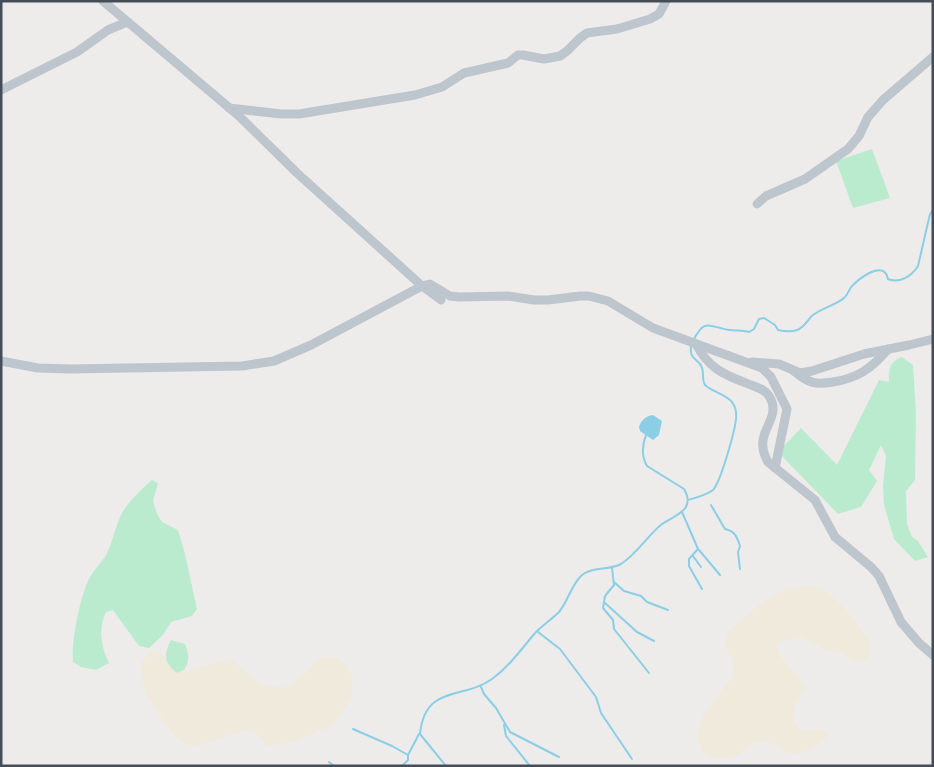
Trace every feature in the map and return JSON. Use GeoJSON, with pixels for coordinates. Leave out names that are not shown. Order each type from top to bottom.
{"type":"FeatureCollection","features":[{"type":"Feature","properties":{"kind":"street"},"geometry":{"type":"LineString","coordinates":[[104,1],[229,108],[298,174],[422,286],[441,300]]}},
{"type":"Feature","properties":{"kind":"street"},"geometry":{"type":"LineString","coordinates":[[229,108],[280,114],[299,114],[415,95],[442,87],[464,73],[508,63],[518,55],[544,59],[560,56],[587,33],[617,29],[650,19],[659,14],[666,1]]}},
{"type":"Feature","properties":{"kind":"street"},"geometry":{"type":"LineString","coordinates":[[1,90],[77,52],[108,30],[127,22]]}},
{"type":"Feature","properties":{"kind":"street"},"geometry":{"type":"LineString","coordinates":[[757,204],[766,196],[805,179],[848,149],[859,136],[868,117],[883,100],[933,57]]}},
{"type":"Feature","properties":{"kind":"street"},"geometry":{"type":"LineString","coordinates":[[1,361],[38,368],[70,369],[242,366],[274,361],[311,345],[422,286],[430,284],[450,296],[459,297],[508,296],[548,300],[589,296],[608,301],[653,328],[762,368],[771,377],[788,409],[775,468]]}},
{"type":"Feature","properties":{"kind":"street"},"geometry":{"type":"LineString","coordinates":[[748,362],[779,364],[800,373],[864,354],[888,350],[933,338]]}},
{"type":"Feature","properties":{"kind":"street"},"geometry":{"type":"LineString","coordinates":[[696,344],[702,357],[713,367],[730,377],[762,389],[771,398],[773,414],[764,436],[763,444],[764,455],[768,462],[815,500],[835,537],[879,576],[901,622],[919,644],[933,655]]}},
{"type":"Feature","properties":{"kind":"street"},"geometry":{"type":"LineString","coordinates":[[794,371],[801,378],[818,385],[848,380],[862,374],[888,350]]}},
{"type":"Feature","properties":{"kind":"green space"},"geometry":{"type":"Polygon","coordinates":[[[872,149],[890,198],[853,208],[836,161],[872,149]]]}},
{"type":"Feature","properties":{"kind":"green space"},"geometry":{"type":"Polygon","coordinates":[[[902,357],[913,365],[916,413],[915,480],[906,491],[907,524],[912,537],[918,541],[928,557],[915,561],[894,539],[884,505],[883,486],[886,456],[881,445],[869,470],[877,481],[861,507],[838,514],[778,452],[801,428],[837,465],[879,380],[889,382],[892,364],[902,357]]]}},
{"type":"Feature","properties":{"kind":"green space"},"geometry":{"type":"Polygon","coordinates":[[[152,480],[158,483],[153,501],[157,514],[162,522],[178,530],[197,609],[192,616],[171,622],[163,635],[149,648],[139,646],[113,610],[106,612],[101,631],[104,651],[109,663],[96,670],[81,667],[73,662],[73,643],[82,597],[91,575],[106,555],[123,511],[133,498],[152,480]]]}},
{"type":"Feature","properties":{"kind":"green space"},"geometry":{"type":"Polygon","coordinates":[[[171,640],[185,644],[188,654],[184,670],[177,673],[169,666],[166,658],[171,640]]]}},
{"type":"Feature","properties":{"kind":"sand"},"geometry":{"type":"Polygon","coordinates":[[[805,586],[821,589],[834,598],[856,622],[871,646],[867,659],[856,661],[841,652],[828,651],[799,636],[777,645],[780,656],[807,688],[798,698],[793,709],[794,720],[797,726],[803,731],[823,729],[828,735],[815,748],[802,752],[790,753],[769,742],[759,741],[730,758],[721,759],[706,756],[698,740],[698,730],[704,714],[733,676],[734,662],[725,646],[728,631],[764,601],[787,589],[805,586]]]}},
{"type":"Feature","properties":{"kind":"sand"},"geometry":{"type":"Polygon","coordinates":[[[159,652],[177,673],[227,660],[235,662],[260,684],[282,688],[294,683],[308,671],[316,660],[327,657],[338,658],[347,666],[353,679],[351,699],[333,725],[293,742],[267,746],[256,733],[246,730],[197,746],[186,744],[175,737],[145,691],[141,663],[150,653],[159,652]]]}},
{"type":"Feature","properties":{"kind":"water"},"geometry":{"type":"Polygon","coordinates":[[[653,415],[662,421],[659,435],[653,440],[640,431],[639,427],[644,419],[653,415]]]}},
{"type":"Feature","properties":{"kind":"waterway"},"geometry":{"type":"LineString","coordinates":[[693,341],[704,326],[708,325],[749,332],[754,329],[759,319],[764,318],[775,325],[778,330],[795,331],[802,327],[811,317],[841,300],[847,295],[852,286],[872,272],[882,271],[886,273],[888,279],[892,280],[905,278],[918,266],[930,214],[933,210]]}},
{"type":"Feature","properties":{"kind":"waterway"},"geometry":{"type":"LineString","coordinates":[[688,500],[708,493],[716,485],[724,465],[736,419],[732,402],[704,384],[703,370],[692,355],[691,345]]}},
{"type":"Feature","properties":{"kind":"waterway"},"geometry":{"type":"LineString","coordinates":[[446,766],[420,734],[423,718],[429,707],[437,700],[481,685],[492,679],[510,663],[536,632],[559,612],[581,576],[590,571],[621,564],[662,524],[678,515],[686,507],[687,498],[684,489],[647,466],[643,451],[646,435]]}},
{"type":"Feature","properties":{"kind":"waterway"},"geometry":{"type":"LineString","coordinates":[[711,505],[725,529],[733,533],[738,540],[740,546],[738,552],[740,569]]}},
{"type":"Feature","properties":{"kind":"waterway"},"geometry":{"type":"LineString","coordinates":[[682,512],[698,549],[689,559],[689,566],[702,589]]}},
{"type":"Feature","properties":{"kind":"waterway"},"geometry":{"type":"LineString","coordinates":[[699,550],[720,575]]}},
{"type":"Feature","properties":{"kind":"waterway"},"geometry":{"type":"LineString","coordinates":[[693,556],[701,567]]}},
{"type":"Feature","properties":{"kind":"waterway"},"geometry":{"type":"LineString","coordinates":[[612,568],[614,585],[605,596],[603,608],[613,620],[614,629],[649,673]]}},
{"type":"Feature","properties":{"kind":"waterway"},"geometry":{"type":"LineString","coordinates":[[614,582],[624,591],[641,596],[647,602],[668,610]]}},
{"type":"Feature","properties":{"kind":"waterway"},"geometry":{"type":"LineString","coordinates":[[605,603],[637,632],[654,641]]}},
{"type":"Feature","properties":{"kind":"waterway"},"geometry":{"type":"LineString","coordinates":[[538,632],[560,649],[596,697],[601,713],[632,759]]}},
{"type":"Feature","properties":{"kind":"waterway"},"geometry":{"type":"LineString","coordinates":[[481,687],[510,732],[559,757]]}},
{"type":"Feature","properties":{"kind":"waterway"},"geometry":{"type":"LineString","coordinates":[[504,725],[506,736],[530,766]]}},
{"type":"Feature","properties":{"kind":"waterway"},"geometry":{"type":"LineString","coordinates":[[353,729],[408,755],[419,734]]}},
{"type":"Feature","properties":{"kind":"waterway"},"geometry":{"type":"LineString","coordinates":[[402,766],[408,760],[408,756]]}},
{"type":"Feature","properties":{"kind":"waterway"},"geometry":{"type":"LineString","coordinates":[[329,762],[334,766]]}}]}
